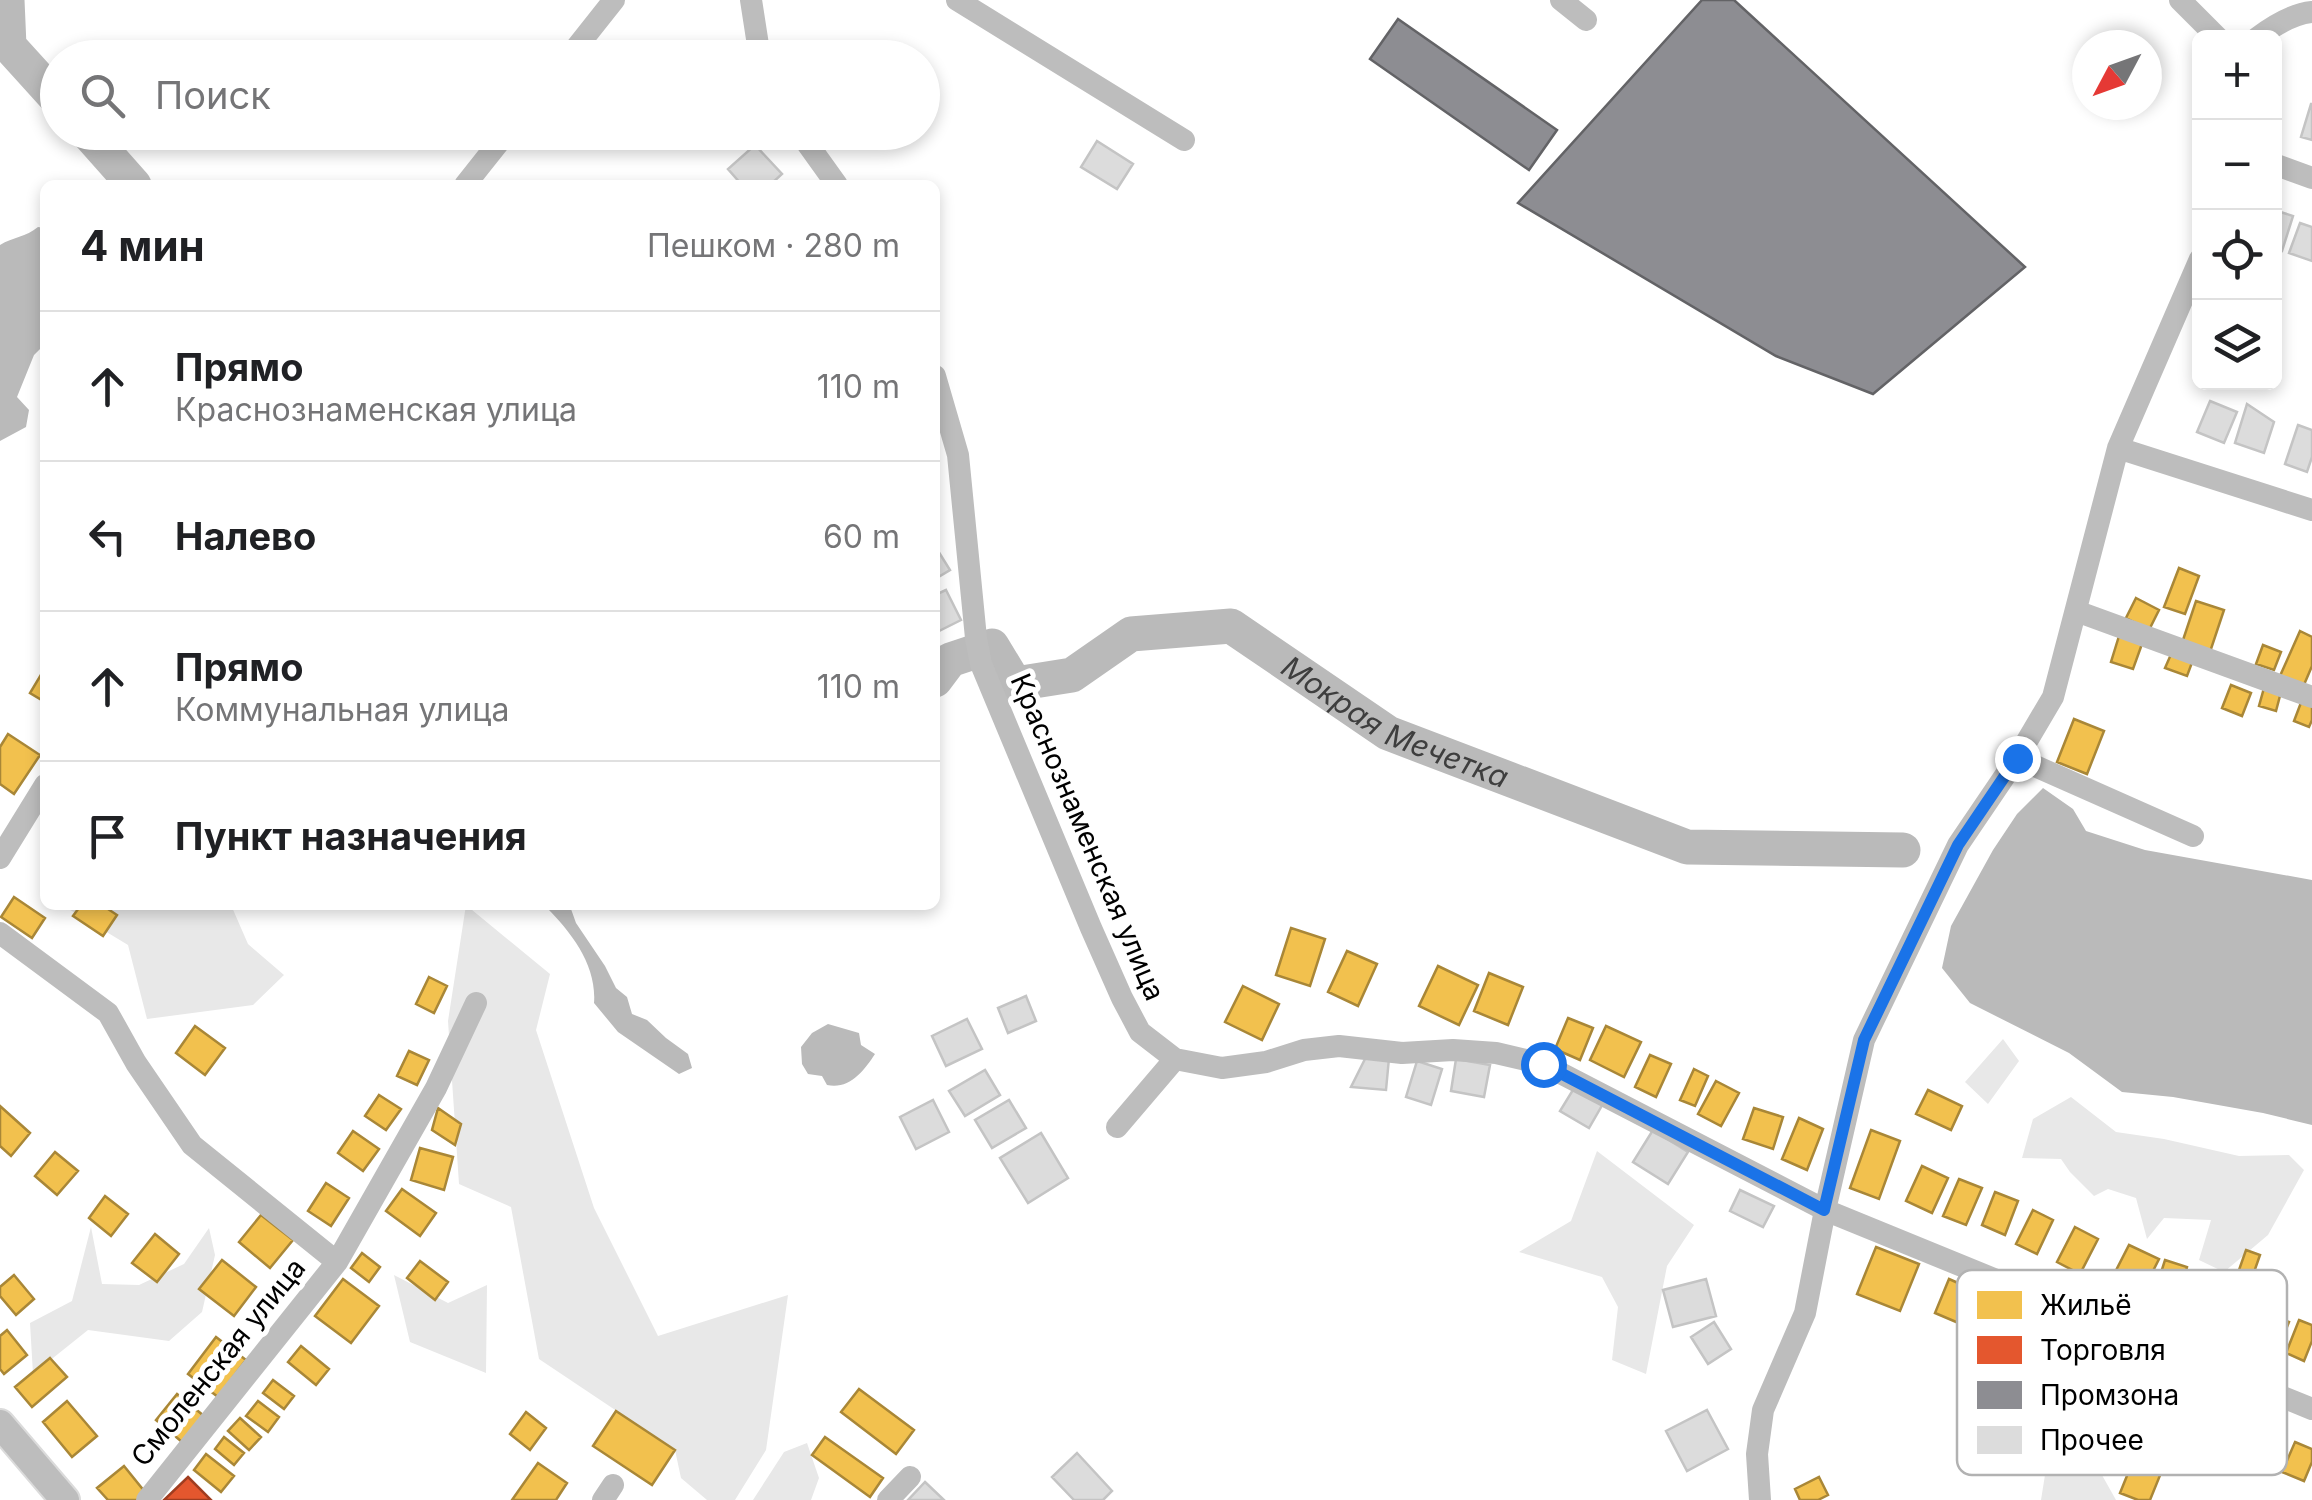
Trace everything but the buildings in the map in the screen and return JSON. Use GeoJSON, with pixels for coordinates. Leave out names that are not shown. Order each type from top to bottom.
{"type":"FeatureCollection","features":[{"type":"Feature","properties":{"kind":"main road"},"geometry":{"type":"LineString","coordinates":[[0,1424],[65,1500]]}},
{"type":"Feature","properties":{"kind":"street"},"geometry":{"type":"LineString","coordinates":[[582,40],[614,0]]}},
{"type":"Feature","properties":{"kind":"street"},"geometry":{"type":"LineString","coordinates":[[751,0],[757,40]]}},
{"type":"Feature","properties":{"kind":"street"},"geometry":{"type":"LineString","coordinates":[[956,0],[1184,140]]}},
{"type":"Feature","properties":{"kind":"street"},"geometry":{"type":"LineString","coordinates":[[1561,0],[1586,20]]}},
{"type":"Feature","properties":{"kind":"street"},"geometry":{"type":"LineString","coordinates":[[2185,2],[2211,30]]}},
{"type":"Feature","properties":{"kind":"street"},"geometry":{"type":"LineString","coordinates":[[2268,30],[2303,12],[2312,12]]}},
{"type":"Feature","properties":{"kind":"street"},"geometry":{"type":"LineString","coordinates":[[469,180],[493,150]]}},
{"type":"Feature","properties":{"kind":"street"},"geometry":{"type":"LineString","coordinates":[[812,150],[833,180]]}},
{"type":"Feature","properties":{"kind":"street"},"geometry":{"type":"LineString","coordinates":[[2282,167],[2312,178]]}},
{"type":"Feature","properties":{"kind":"street"},"geometry":{"type":"LineString","coordinates":[[1760,1500],[1757,1454],[1763,1410],[1805,1313],[1824,1210],[1864,1040],[1958,845],[2053,697],[2118,448],[2192,277]]}},
{"type":"Feature","properties":{"kind":"street","name":"Краснознаменская улица"},"geometry":{"type":"LineString","coordinates":[[940,393],[958,454],[980,664],[1140,1032],[1176,1059],[1222,1068],[1340,1046],[1402,1053],[1496,1053],[1543,1064],[1824,1210],[1972,1270]]}},
{"type":"Feature","properties":{"kind":"street"},"geometry":{"type":"LineString","coordinates":[[2118,448],[2312,510]]}},
{"type":"Feature","properties":{"kind":"street"},"geometry":{"type":"LineString","coordinates":[[2076,611],[2312,697]]}},
{"type":"Feature","properties":{"kind":"street"},"geometry":{"type":"LineString","coordinates":[[2017,758],[2193,836]]}},
{"type":"Feature","properties":{"kind":"street"},"geometry":{"type":"LineString","coordinates":[[0,858],[40,793]]}},
{"type":"Feature","properties":{"kind":"street","name":"Смоленская улица"},"geometry":{"type":"LineString","coordinates":[[0,933],[108,1013],[136,1063],[192,1145],[336,1262]]}},
{"type":"Feature","properties":{"kind":"street","name":"Смоленская улица"},"geometry":{"type":"LineString","coordinates":[[147,1500],[336,1262],[436,1088],[476,1003]]}},
{"type":"Feature","properties":{"kind":"street"},"geometry":{"type":"LineString","coordinates":[[1117,1127],[1176,1059]]}},
{"type":"Feature","properties":{"kind":"street","name":"Краснознаменская улица"},"geometry":{"type":"LineString","coordinates":[[2287,1398],[2312,1408]]}},
{"type":"Feature","properties":{"kind":"street"},"geometry":{"type":"LineString","coordinates":[[888,1500],[910,1477]]}},
{"type":"Feature","properties":{"kind":"shaded area"},"geometry":{"type":"Polygon","coordinates":[[[40,227],[40,349],[17,397],[29,410],[26,427],[0,441],[0,245],[40,227]]]}},
{"type":"Feature","properties":{"kind":"shaded area"},"geometry":{"type":"Polygon","coordinates":[[[2043,788],[2073,809],[2086,831],[2145,850],[2312,880],[2312,1125],[2173,1097],[2122,1092],[2069,1053],[1970,1003],[1942,968],[1951,926],[1993,850],[2017,814],[2043,788]]]}},
{"type":"Feature","properties":{"kind":"shaded area"},"geometry":{"type":"Polygon","coordinates":[[[70,910],[233,910],[248,944],[284,975],[253,1005],[147,1019],[128,945],[70,910]]]}},
{"type":"Feature","properties":{"kind":"shaded area"},"geometry":{"type":"Polygon","coordinates":[[[465,910],[472,910],[550,974],[536,1030],[594,1208],[658,1336],[788,1295],[766,1450],[735,1500],[707,1500],[681,1478],[675,1450],[539,1359],[511,1207],[459,1184],[448,1021],[465,910]]]}},
{"type":"Feature","properties":{"kind":"shaded area"},"geometry":{"type":"Polygon","coordinates":[[[549,910],[571,910],[616,988],[627,997],[632,1014],[647,1020],[688,1054],[692,1068],[679,1074],[618,1032],[594,1003],[587,963],[549,910]]]}},
{"type":"Feature","properties":{"kind":"shaded area"},"geometry":{"type":"Polygon","coordinates":[[[828,1024],[859,1033],[861,1045],[875,1054],[861,1073],[842,1085],[827,1085],[822,1076],[808,1074],[802,1064],[801,1047],[812,1033],[828,1024]]]}},
{"type":"Feature","properties":{"kind":"shaded area"},"geometry":{"type":"Polygon","coordinates":[[[2003,1039],[2019,1061],[1988,1104],[1965,1082],[2003,1039]]]}},
{"type":"Feature","properties":{"kind":"shaded area"},"geometry":{"type":"Polygon","coordinates":[[[2071,1097],[2116,1132],[2239,1156],[2289,1155],[2304,1170],[2268,1235],[2226,1270],[2220,1270],[2199,1260],[2211,1220],[2164,1218],[2147,1239],[2136,1198],[2108,1189],[2094,1196],[2061,1159],[2022,1158],[2033,1119],[2071,1097]]]}},
{"type":"Feature","properties":{"kind":"shaded area"},"geometry":{"type":"Polygon","coordinates":[[[1597,1151],[1694,1225],[1667,1266],[1646,1374],[1612,1360],[1618,1307],[1602,1277],[1519,1252],[1571,1221],[1597,1151]]]}},
{"type":"Feature","properties":{"kind":"shaded area"},"geometry":{"type":"Polygon","coordinates":[[[91,1227],[102,1284],[139,1285],[184,1264],[209,1228],[215,1255],[202,1312],[169,1341],[88,1330],[33,1374],[30,1323],[72,1301],[91,1227]]]}},
{"type":"Feature","properties":{"kind":"shaded area"},"geometry":{"type":"Polygon","coordinates":[[[394,1275],[448,1303],[487,1285],[486,1373],[410,1342],[394,1275]]]}},
{"type":"Feature","properties":{"kind":"shaded area"},"geometry":{"type":"Polygon","coordinates":[[[807,1443],[819,1478],[811,1500],[753,1500],[784,1452],[807,1443]]]}},
{"type":"Feature","properties":{"kind":"shaded area"},"geometry":{"type":"Polygon","coordinates":[[[2045,1475],[2102,1475],[2116,1500],[2041,1500],[2045,1475]]]}},
{"type":"Feature","properties":{"kind":"waterway","name":"Мокрая Мечетка"},"geometry":{"type":"LineString","coordinates":[[7,0],[9,46],[40,80]]}},
{"type":"Feature","properties":{"kind":"waterway","name":"Мокрая Мечетка"},"geometry":{"type":"LineString","coordinates":[[103,150],[130,180]]}},
{"type":"Feature","properties":{"kind":"waterway","name":"Мокрая Мечетка"},"geometry":{"type":"LineString","coordinates":[[940,673],[950,660],[992,646],[1015,684],[1072,675],[1131,634],[1231,626],[1388,733],[1687,847],[1903,850]]}},
{"type":"Feature","properties":{"kind":"route"},"geometry":{"type":"LineString","coordinates":[[1543,1064],[1824,1210],[1864,1040],[1958,845],[2017,758]]}}]}
